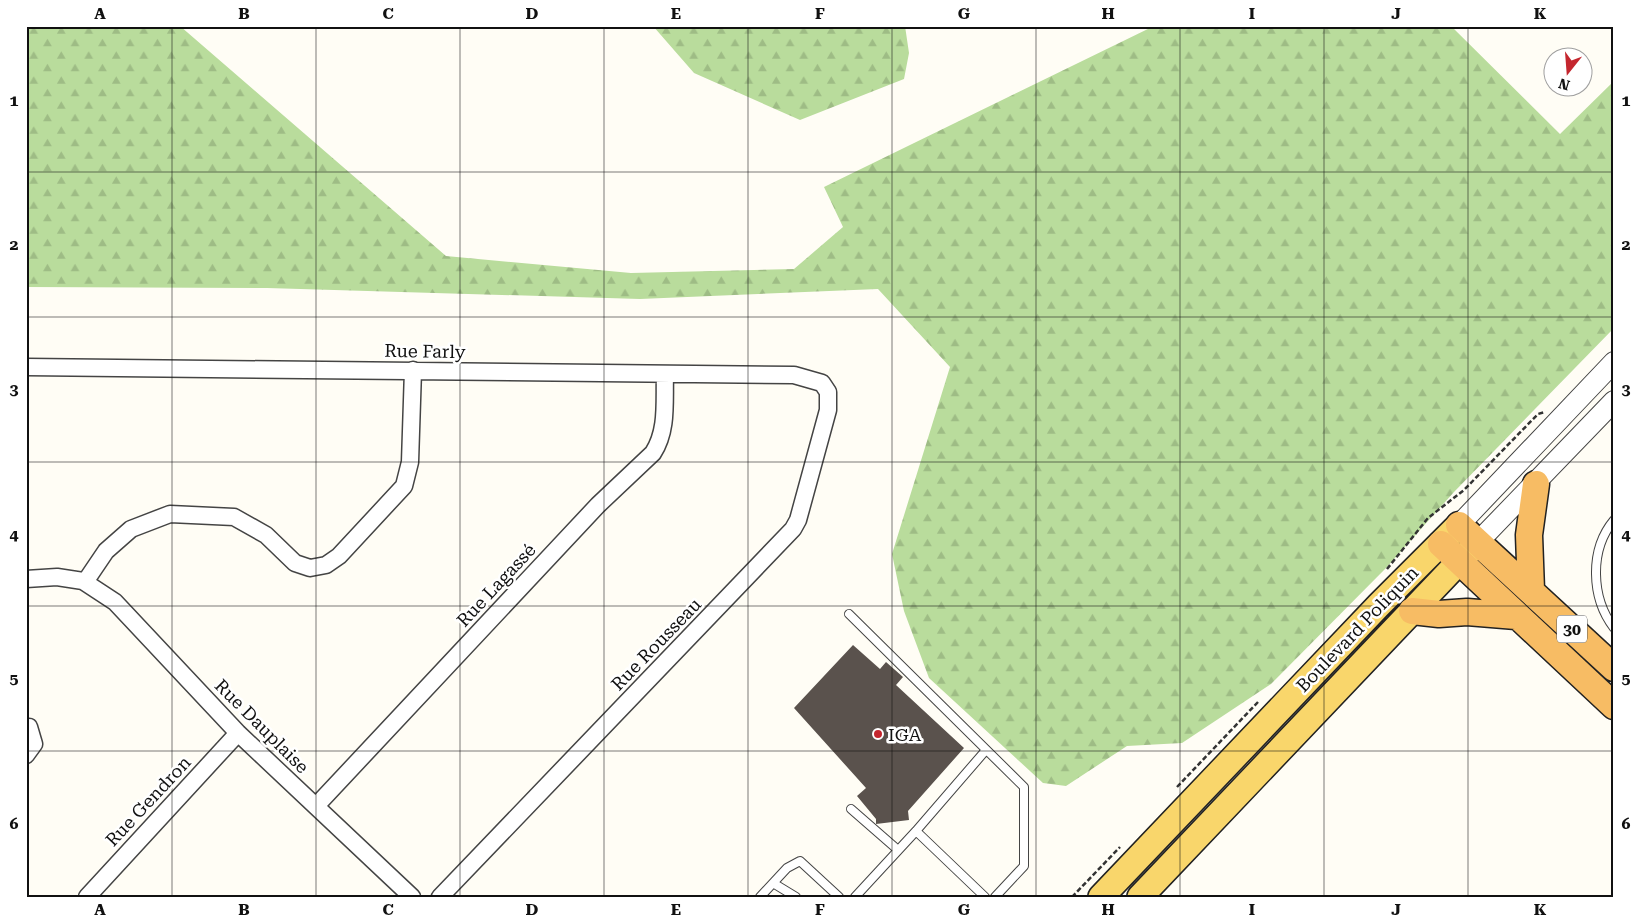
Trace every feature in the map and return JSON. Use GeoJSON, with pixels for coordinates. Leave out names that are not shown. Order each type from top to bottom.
{"type":"FeatureCollection","features":[{"type":"Feature","properties":{"kind":"highway"},"geometry":{"type":"LineString","coordinates":[[1531,590],[1529,535],[1536,484]]}},
{"type":"Feature","properties":{"kind":"highway","name":"30"},"geometry":{"type":"LineString","coordinates":[[1468,533],[1614,668]]}},
{"type":"Feature","properties":{"kind":"highway","name":"30"},"geometry":{"type":"LineString","coordinates":[[1450,552],[1614,706]]}},
{"type":"Feature","properties":{"kind":"highway"},"geometry":{"type":"LineString","coordinates":[[1412,611],[1439,614],[1467,612],[1516,616]]}},
{"type":"Feature","properties":{"kind":"main road","name":"Boulevard Poliquin"},"geometry":{"type":"LineString","coordinates":[[1101,897],[1379,605],[1450,552],[1468,533]]}},
{"type":"Feature","properties":{"kind":"main road","name":"Boulevard Poliquin"},"geometry":{"type":"LineString","coordinates":[[1140,897],[1412,611],[1450,552]]}},
{"type":"Feature","properties":{"kind":"street","name":"Boulevard Poliquin"},"geometry":{"type":"LineString","coordinates":[[1468,533],[1614,362]]}},
{"type":"Feature","properties":{"kind":"street","name":"Rue Farly"},"geometry":{"type":"LineString","coordinates":[[26,366],[794,376],[822,383]]}},
{"type":"Feature","properties":{"kind":"street"},"geometry":{"type":"LineString","coordinates":[[26,579],[57,577],[85,582],[106,551],[131,529],[170,514],[234,517],[266,535],[295,563],[310,568],[326,565],[339,556],[404,486],[410,462],[413,370]]}},
{"type":"Feature","properties":{"kind":"street","name":"Rue Lagassé"},"geometry":{"type":"LineString","coordinates":[[316,806],[598,505],[653,454],[659,444],[663,427],[665,375]]}},
{"type":"Feature","properties":{"kind":"street","name":"Rue Rousseau"},"geometry":{"type":"LineString","coordinates":[[440,897],[793,528],[798,520],[828,410],[828,392],[822,383]]}},
{"type":"Feature","properties":{"kind":"street","name":"Boulevard Poliquin"},"geometry":{"type":"LineString","coordinates":[[1468,533],[1536,484],[1614,401]]}},
{"type":"Feature","properties":{"kind":"street","name":"Rue Dauplaise"},"geometry":{"type":"LineString","coordinates":[[85,582],[115,602],[238,733],[412,897]]}},
{"type":"Feature","properties":{"kind":"street"},"geometry":{"type":"LineString","coordinates":[[26,727],[29,727],[34,744],[29,754],[26,755]]}},
{"type":"Feature","properties":{"kind":"street","name":"Rue Gendron"},"geometry":{"type":"LineString","coordinates":[[93,895],[238,733]]}},
{"type":"Feature","properties":{"kind":"lane"},"geometry":{"type":"LineString","coordinates":[[1614,520],[1609,526],[1599,550],[1596,575],[1597,594],[1602,608],[1614,628]]}},
{"type":"Feature","properties":{"kind":"lane"},"geometry":{"type":"LineString","coordinates":[[848,614],[1024,786],[1024,866],[995,897]]}},
{"type":"Feature","properties":{"kind":"lane"},"geometry":{"type":"LineString","coordinates":[[854,897],[916,831],[986,750]]}},
{"type":"Feature","properties":{"kind":"lane"},"geometry":{"type":"LineString","coordinates":[[851,809],[898,850]]}},
{"type":"Feature","properties":{"kind":"lane"},"geometry":{"type":"LineString","coordinates":[[916,831],[985,897]]}},
{"type":"Feature","properties":{"kind":"lane"},"geometry":{"type":"LineString","coordinates":[[760,897],[787,868],[800,861],[836,896]]}},
{"type":"Feature","properties":{"kind":"lane"},"geometry":{"type":"LineString","coordinates":[[773,883],[796,897]]}},
{"type":"Feature","properties":{"kind":"green space"},"geometry":{"type":"Polygon","coordinates":[[[26,26],[180,26],[446,256],[631,273],[794,269],[843,227],[824,187],[1154,26],[1451,26],[1560,134],[1614,81],[1614,328],[1454,492],[1386,568],[1271,684],[1182,743],[1127,746],[1066,786],[1043,783],[929,678],[904,611],[892,554],[950,367],[878,289],[640,299],[267,288],[26,287],[26,26]]]}},
{"type":"Feature","properties":{"kind":"green space"},"geometry":{"type":"Polygon","coordinates":[[[653,26],[905,26],[909,53],[904,79],[800,120],[694,73],[653,26]]]}},
{"type":"Feature","properties":{"kind":"building"},"geometry":{"type":"Polygon","coordinates":[[[853,645],[880,669],[886,662],[903,677],[896,685],[964,748],[908,811],[909,820],[876,824],[876,819],[857,796],[866,788],[794,708],[853,645]]]}},
{"type":"Feature","properties":{"kind":"place","name":"IGA"},"geometry":{"type":"Point","coordinates":[878,734]}}]}
